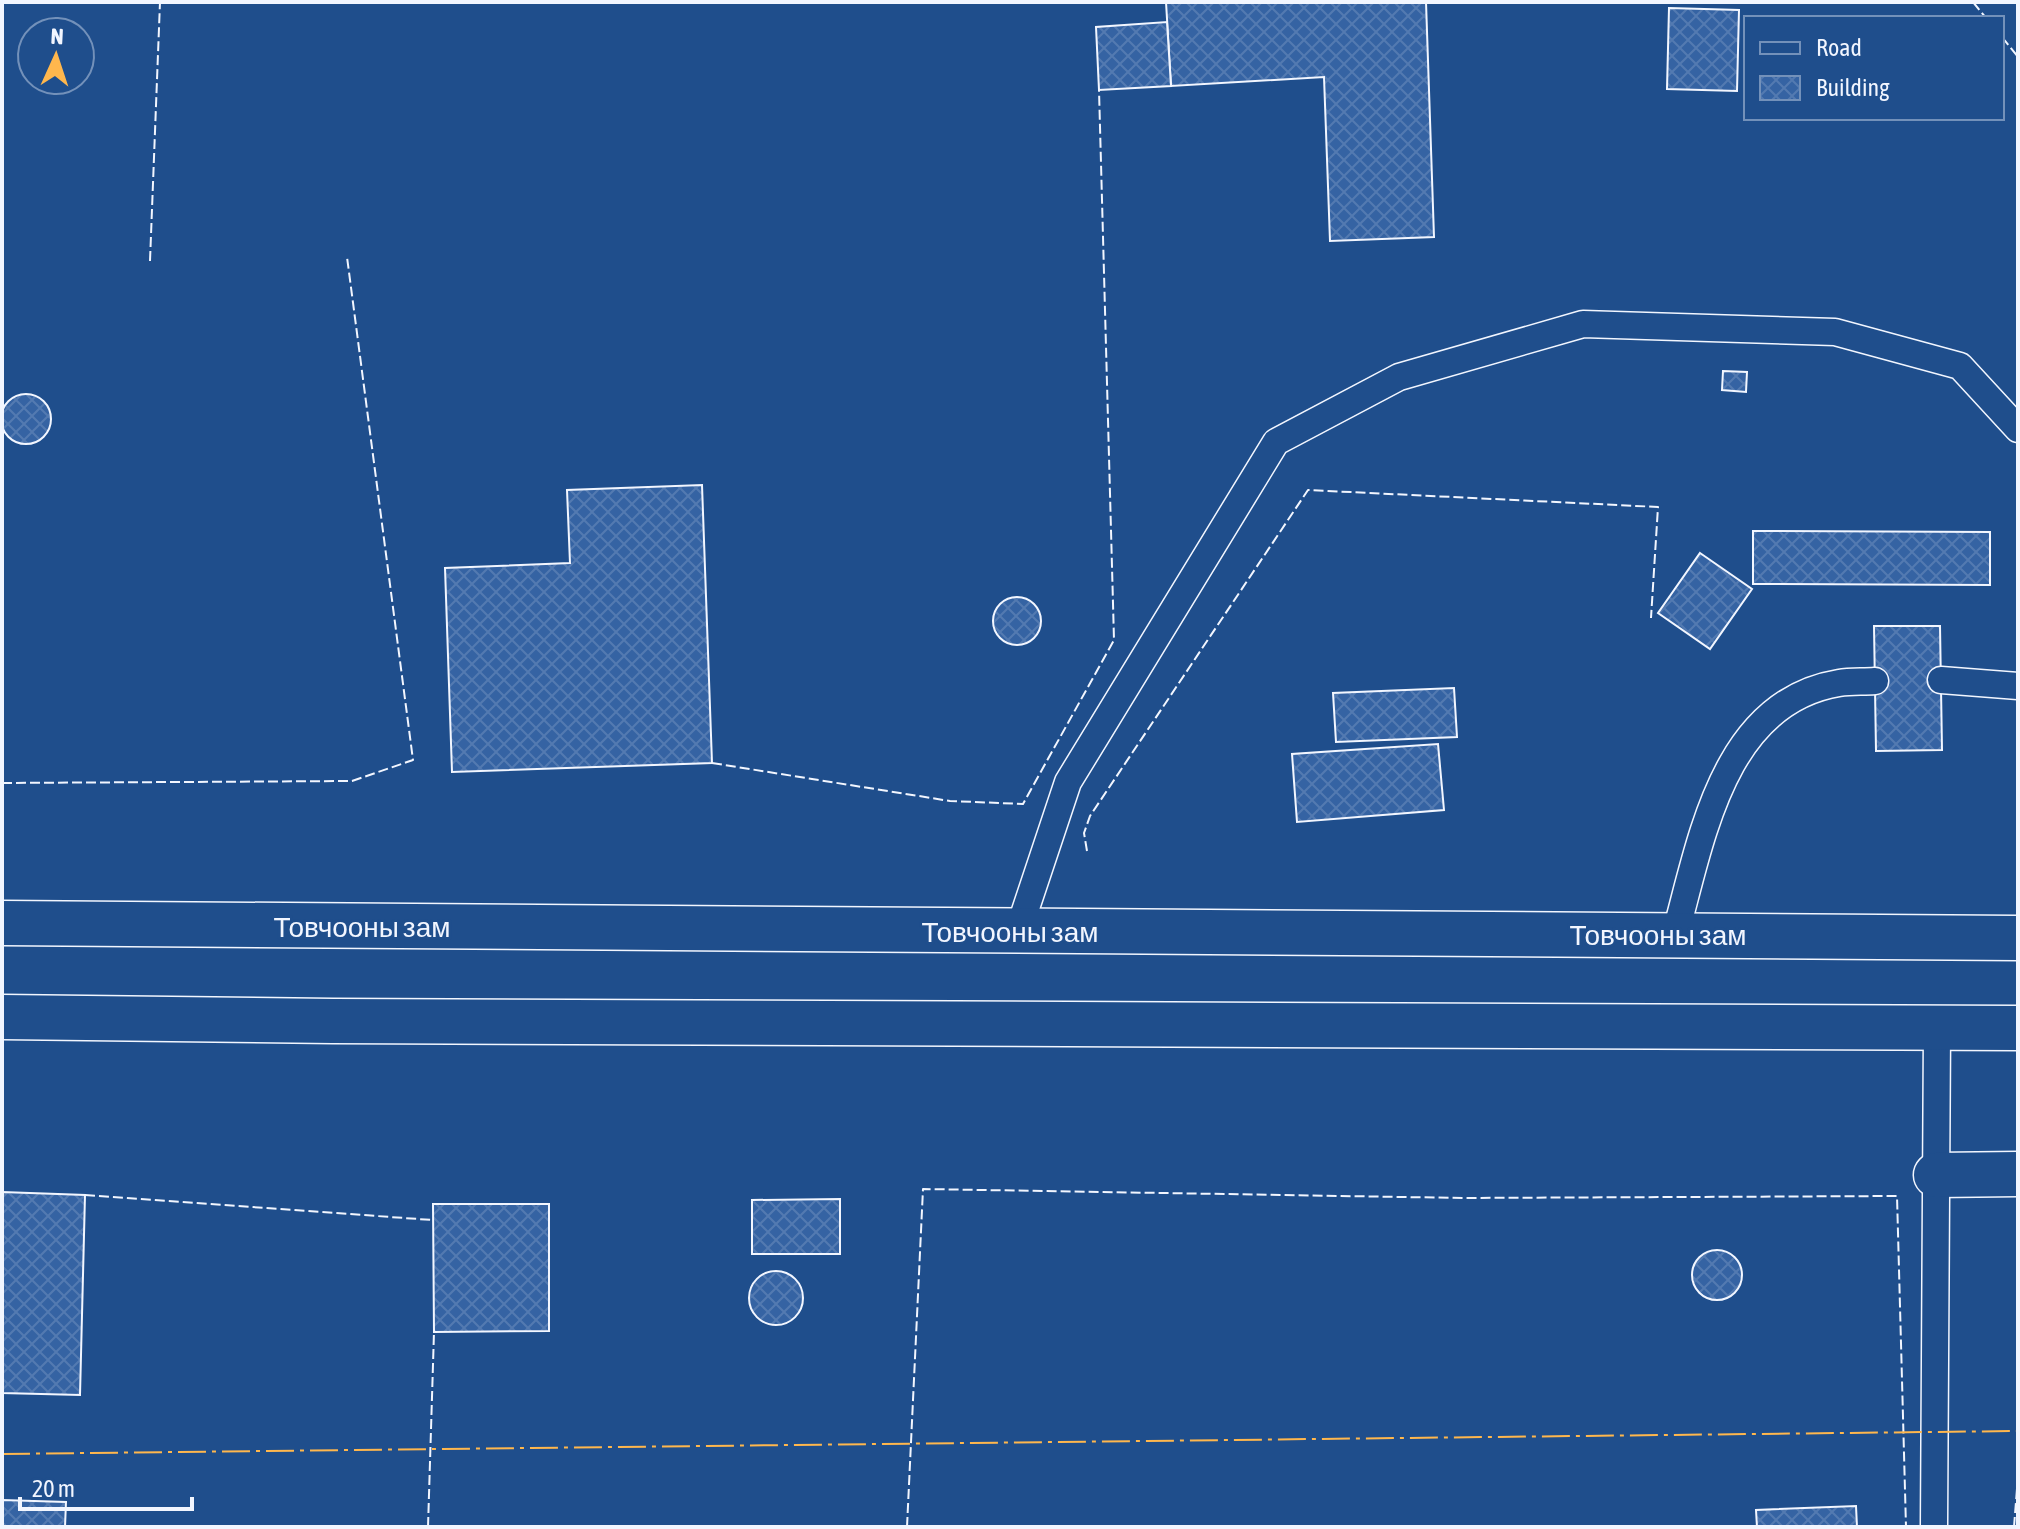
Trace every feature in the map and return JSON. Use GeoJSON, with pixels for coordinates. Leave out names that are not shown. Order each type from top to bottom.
{"type":"FeatureCollection","features":[{"type":"Feature","properties":{"kind":"main road","name":"Товчооны зам"},"geometry":{"type":"LineString","coordinates":[[2,923],[2018,938]]}},
{"type":"Feature","properties":{"kind":"main road"},"geometry":{"type":"LineString","coordinates":[[2,1017],[349,1022],[2018,1028]]}},
{"type":"Feature","properties":{"kind":"main road"},"geometry":{"type":"LineString","coordinates":[[1936,1175],[2018,1174]]}},
{"type":"Feature","properties":{"kind":"lane"},"geometry":{"type":"LineString","coordinates":[[1018,932],[1068,782],[1276,442],[1399,377],[1583,324],[1835,332],[1960,366],[2018,429]]}},
{"type":"Feature","properties":{"kind":"lane"},"geometry":{"type":"LineString","coordinates":[[1941,680],[2018,686]]}},
{"type":"Feature","properties":{"kind":"lane"},"geometry":{"type":"LineString","coordinates":[[1675,935],[1712,806],[1722,780],[1752,734],[1776,712],[1807,693],[1839,683],[1875,681]]}},
{"type":"Feature","properties":{"kind":"lane"},"geometry":{"type":"LineString","coordinates":[[1934,1527],[1937,1028]]}},
{"type":"Feature","properties":{"kind":"building"},"geometry":{"type":"Polygon","coordinates":[[[1166,2],[1426,2],[1434,237],[1330,241],[1324,77],[1171,86],[1166,2]]]}},
{"type":"Feature","properties":{"kind":"building"},"geometry":{"type":"Polygon","coordinates":[[[1669,8],[1739,10],[1737,91],[1667,89],[1669,8]]]}},
{"type":"Feature","properties":{"kind":"building"},"geometry":{"type":"Polygon","coordinates":[[[1167,22],[1171,86],[1099,90],[1096,27],[1167,22]]]}},
{"type":"Feature","properties":{"kind":"building"},"geometry":{"type":"Polygon","coordinates":[[[1723,371],[1747,372],[1746,392],[1722,390],[1723,371]]]}},
{"type":"Feature","properties":{"kind":"building"},"geometry":{"type":"Polygon","coordinates":[[[26,394],[44,401],[51,419],[44,437],[26,444],[8,437],[1,419],[8,401],[26,394]]]}},
{"type":"Feature","properties":{"kind":"building"},"geometry":{"type":"Polygon","coordinates":[[[702,485],[712,763],[452,772],[445,568],[570,563],[567,490],[702,485]]]}},
{"type":"Feature","properties":{"kind":"building"},"geometry":{"type":"Polygon","coordinates":[[[1753,531],[1990,532],[1990,585],[1753,584],[1753,531]]]}},
{"type":"Feature","properties":{"kind":"building"},"geometry":{"type":"Polygon","coordinates":[[[1700,553],[1752,589],[1710,649],[1658,613],[1700,553]]]}},
{"type":"Feature","properties":{"kind":"building"},"geometry":{"type":"Polygon","coordinates":[[[1017,597],[1034,604],[1041,621],[1034,638],[1017,645],[1000,638],[993,621],[1000,604],[1017,597]]]}},
{"type":"Feature","properties":{"kind":"building"},"geometry":{"type":"Polygon","coordinates":[[[1874,626],[1940,626],[1942,750],[1876,751],[1874,626]]]}},
{"type":"Feature","properties":{"kind":"building"},"geometry":{"type":"Polygon","coordinates":[[[1454,688],[1457,737],[1336,742],[1333,693],[1454,688]]]}},
{"type":"Feature","properties":{"kind":"building"},"geometry":{"type":"Polygon","coordinates":[[[1438,744],[1444,810],[1297,822],[1292,754],[1438,744]]]}},
{"type":"Feature","properties":{"kind":"building"},"geometry":{"type":"Polygon","coordinates":[[[2,1192],[85,1195],[80,1395],[2,1393],[2,1192]]]}},
{"type":"Feature","properties":{"kind":"building"},"geometry":{"type":"Polygon","coordinates":[[[840,1199],[840,1254],[752,1254],[752,1200],[840,1199]]]}},
{"type":"Feature","properties":{"kind":"building"},"geometry":{"type":"Polygon","coordinates":[[[433,1204],[549,1204],[549,1331],[434,1332],[433,1204]]]}},
{"type":"Feature","properties":{"kind":"building"},"geometry":{"type":"Polygon","coordinates":[[[1717,1250],[1735,1257],[1742,1275],[1735,1293],[1717,1300],[1699,1293],[1692,1275],[1699,1257],[1717,1250]]]}},
{"type":"Feature","properties":{"kind":"building"},"geometry":{"type":"Polygon","coordinates":[[[776,1271],[795,1279],[803,1298],[795,1317],[776,1325],[757,1317],[749,1298],[757,1279],[776,1271]]]}},
{"type":"Feature","properties":{"kind":"building"},"geometry":{"type":"Polygon","coordinates":[[[2,1500],[66,1502],[65,1527],[2,1527],[2,1500]]]}},
{"type":"Feature","properties":{"kind":"building"},"geometry":{"type":"Polygon","coordinates":[[[1856,1506],[1857,1527],[1757,1527],[1756,1510],[1856,1506]]]}},
{"type":"Feature","properties":{"kind":"fence"},"geometry":{"type":"LineString","coordinates":[[150,261],[160,2]]}},
{"type":"Feature","properties":{"kind":"fence"},"geometry":{"type":"LineString","coordinates":[[1973,2],[1984,16]]}},
{"type":"Feature","properties":{"kind":"fence"},"geometry":{"type":"LineString","coordinates":[[2004,40],[2018,57]]}},
{"type":"Feature","properties":{"kind":"fence"},"geometry":{"type":"LineString","coordinates":[[712,763],[950,801],[1023,804],[1114,640],[1099,90]]}},
{"type":"Feature","properties":{"kind":"fence"},"geometry":{"type":"LineString","coordinates":[[2,783],[352,781],[413,760],[347,257]]}},
{"type":"Feature","properties":{"kind":"fence"},"geometry":{"type":"LineString","coordinates":[[1087,851],[1084,833],[1090,816],[1308,490],[1658,507],[1651,618]]}},
{"type":"Feature","properties":{"kind":"fence"},"geometry":{"type":"LineString","coordinates":[[907,1527],[923,1189],[1463,1198],[1897,1196],[1906,1527]]}},
{"type":"Feature","properties":{"kind":"fence"},"geometry":{"type":"LineString","coordinates":[[85,1195],[432,1220]]}},
{"type":"Feature","properties":{"kind":"fence"},"geometry":{"type":"LineString","coordinates":[[428,1527],[434,1332]]}},
{"type":"Feature","properties":{"kind":"fence"},"geometry":{"type":"LineString","coordinates":[[2014,1527],[2018,1476]]}},
{"type":"Feature","properties":{"kind":"power"},"geometry":{"type":"LineString","coordinates":[[2,1454],[2018,1431]]}}]}
